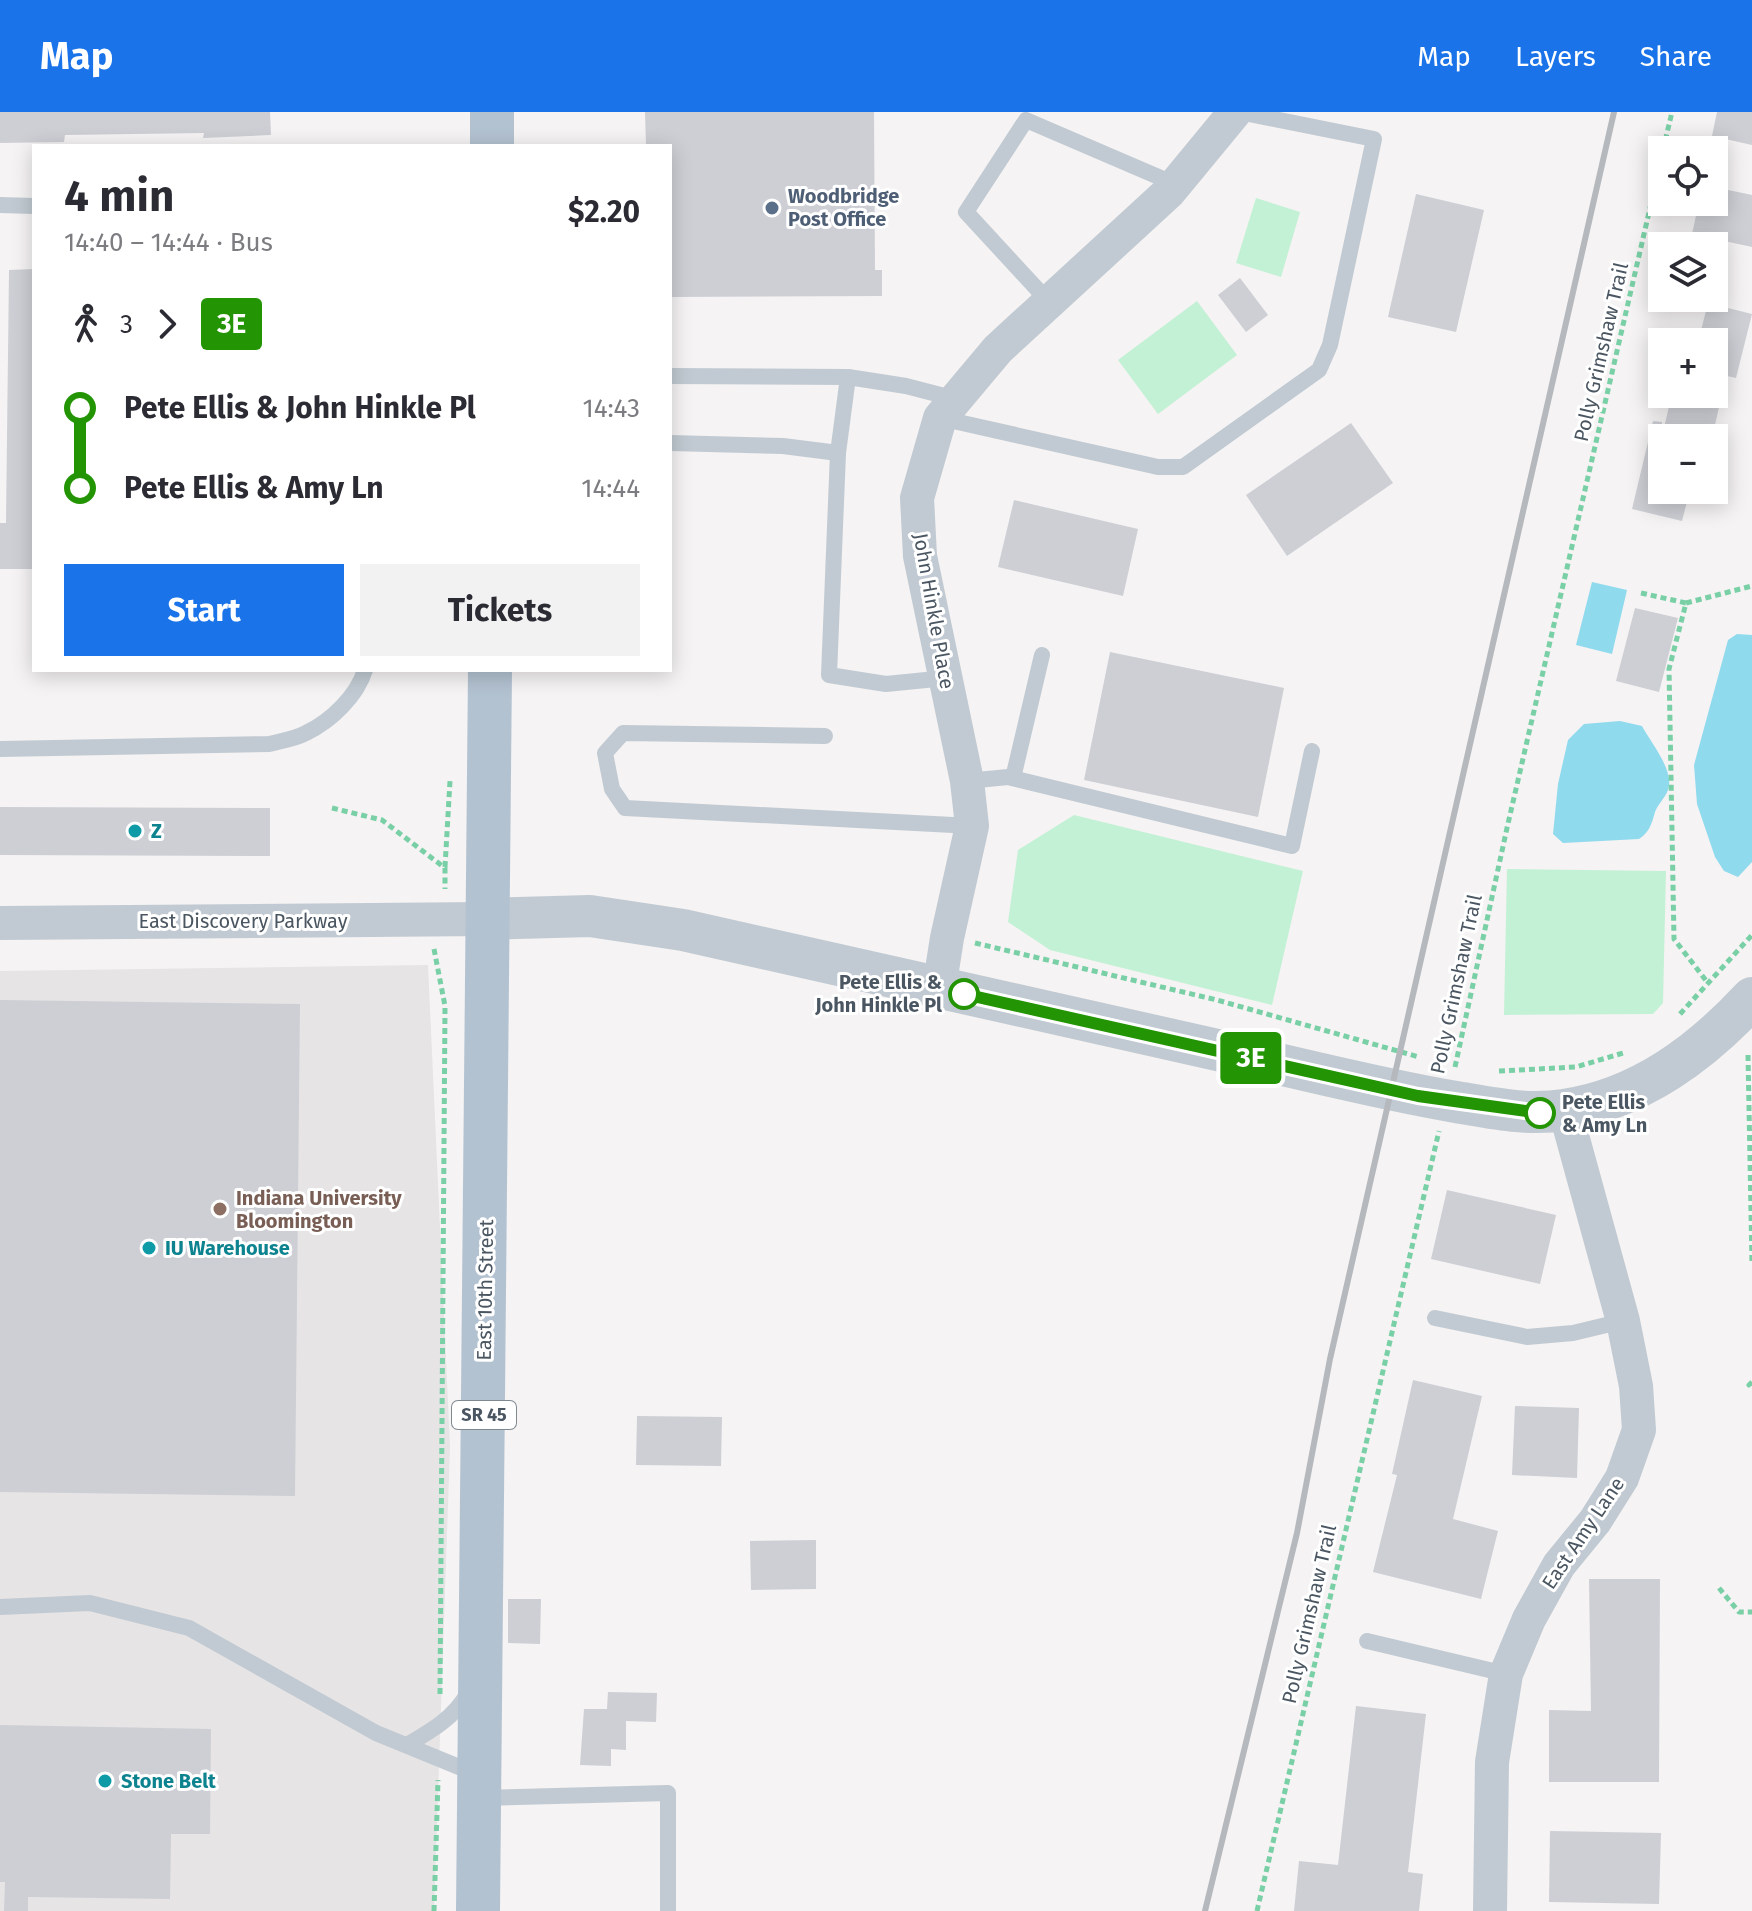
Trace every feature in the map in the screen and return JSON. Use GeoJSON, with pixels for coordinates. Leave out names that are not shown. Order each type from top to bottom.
{"type":"FeatureCollection","features":[{"type":"Feature","properties":{"kind":"main road"},"geometry":{"type":"LineString","coordinates":[[492,112],[492,144]]}},
{"type":"Feature","properties":{"kind":"main road","name":"East 10th Street"},"geometry":{"type":"LineString","coordinates":[[478,1911],[487,1063],[466,919],[490,672]]}},
{"type":"Feature","properties":{"kind":"street","name":"John Hinkle Place"},"geometry":{"type":"LineString","coordinates":[[939,989],[972,826],[967,781],[920,556],[917,498],[948,409],[998,349],[1175,184],[1237,112]]}},
{"type":"Feature","properties":{"kind":"street"},"geometry":{"type":"LineString","coordinates":[[466,919],[590,916],[668,928],[939,989],[1454,1075],[1514,1111],[1540,1113],[1604,1102],[1686,1059],[1718,1035],[1752,998]]}},
{"type":"Feature","properties":{"kind":"street","name":"East Discovery Parkway"},"geometry":{"type":"LineString","coordinates":[[0,923],[466,919]]}},
{"type":"Feature","properties":{"kind":"street","name":"East Amy Lane"},"geometry":{"type":"LineString","coordinates":[[1490,1911],[1492,1762],[1506,1674],[1529,1619],[1559,1565],[1595,1521],[1622,1478],[1639,1430],[1636,1386],[1623,1321],[1565,1110]]}},
{"type":"Feature","properties":{"kind":"lane"},"geometry":{"type":"LineString","coordinates":[[672,376],[848,377],[906,386],[948,409],[1158,467],[1183,467],[1319,370],[1330,345],[1374,139],[1237,112]]}},
{"type":"Feature","properties":{"kind":"lane"},"geometry":{"type":"LineString","coordinates":[[1049,302],[966,212],[1025,116],[1175,184]]}},
{"type":"Feature","properties":{"kind":"lane"},"geometry":{"type":"LineString","coordinates":[[0,205],[32,206]]}},
{"type":"Feature","properties":{"kind":"lane"},"geometry":{"type":"LineString","coordinates":[[848,377],[838,453],[829,675],[886,684],[946,678]]}},
{"type":"Feature","properties":{"kind":"lane"},"geometry":{"type":"LineString","coordinates":[[672,443],[783,446],[838,453]]}},
{"type":"Feature","properties":{"kind":"lane"},"geometry":{"type":"LineString","coordinates":[[1013,778],[1042,655]]}},
{"type":"Feature","properties":{"kind":"lane"},"geometry":{"type":"LineString","coordinates":[[0,749],[269,744],[306,733],[339,710],[360,686],[364,672]]}},
{"type":"Feature","properties":{"kind":"lane"},"geometry":{"type":"LineString","coordinates":[[825,736],[623,733],[605,753],[612,789],[625,808],[972,826]]}},
{"type":"Feature","properties":{"kind":"lane"},"geometry":{"type":"LineString","coordinates":[[967,781],[1013,778],[1292,846],[1312,751]]}},
{"type":"Feature","properties":{"kind":"lane"},"geometry":{"type":"LineString","coordinates":[[1435,1318],[1527,1337],[1573,1333],[1623,1321]]}},
{"type":"Feature","properties":{"kind":"lane"},"geometry":{"type":"LineString","coordinates":[[0,1607],[90,1603],[189,1628],[376,1733],[438,1758],[480,1787],[668,1793],[668,1911]]}},
{"type":"Feature","properties":{"kind":"lane"},"geometry":{"type":"LineString","coordinates":[[1367,1641],[1506,1674]]}},
{"type":"Feature","properties":{"kind":"lane"},"geometry":{"type":"LineString","coordinates":[[407,1745],[459,1710],[481,1671]]}},
{"type":"Feature","properties":{"kind":"path","name":"Polly Grimshaw Trail"},"geometry":{"type":"LineString","coordinates":[[1667,136],[1672,112]]}},
{"type":"Feature","properties":{"kind":"path","name":"Polly Grimshaw Trail"},"geometry":{"type":"LineString","coordinates":[[1257,1911],[1454,1075],[1507,828],[1648,216]]}},
{"type":"Feature","properties":{"kind":"path"},"geometry":{"type":"LineString","coordinates":[[1641,593],[1686,603],[1752,586]]}},
{"type":"Feature","properties":{"kind":"path"},"geometry":{"type":"LineString","coordinates":[[1686,603],[1669,669],[1674,939],[1708,983]]}},
{"type":"Feature","properties":{"kind":"path"},"geometry":{"type":"LineString","coordinates":[[332,808],[382,820],[445,868],[466,919],[434,948],[445,1006],[440,1725]]}},
{"type":"Feature","properties":{"kind":"path"},"geometry":{"type":"LineString","coordinates":[[1673,1022],[1752,935]]}},
{"type":"Feature","properties":{"kind":"path"},"geometry":{"type":"LineString","coordinates":[[975,943],[1217,1000],[1428,1059]]}},
{"type":"Feature","properties":{"kind":"path"},"geometry":{"type":"LineString","coordinates":[[1486,1070],[1576,1067],[1635,1049]]}},
{"type":"Feature","properties":{"kind":"path"},"geometry":{"type":"LineString","coordinates":[[1748,1055],[1752,1264]]}},
{"type":"Feature","properties":{"kind":"path"},"geometry":{"type":"LineString","coordinates":[[1719,1588],[1739,1612],[1752,1612]]}},
{"type":"Feature","properties":{"kind":"path"},"geometry":{"type":"LineString","coordinates":[[434,1911],[438,1758]]}},
{"type":"Feature","properties":{"kind":"shaded area","name":"Indiana University Bloomington"},"geometry":{"type":"Polygon","coordinates":[[[428,965],[450,1447],[434,1911],[0,1911],[0,971],[428,965]]]}},
{"type":"Feature","properties":{"kind":"green space"},"geometry":{"type":"Polygon","coordinates":[[[1256,198],[1300,212],[1281,277],[1236,263],[1256,198]]]}},
{"type":"Feature","properties":{"kind":"green space"},"geometry":{"type":"Polygon","coordinates":[[[1197,301],[1237,355],[1158,414],[1118,360],[1197,301]]]}},
{"type":"Feature","properties":{"kind":"green space"},"geometry":{"type":"Polygon","coordinates":[[[1074,815],[1303,871],[1272,1005],[1050,950],[1008,922],[1018,850],[1074,815]]]}},
{"type":"Feature","properties":{"kind":"green space"},"geometry":{"type":"Polygon","coordinates":[[[1507,869],[1666,871],[1663,1003],[1653,1014],[1504,1015],[1507,869]]]}},
{"type":"Feature","properties":{"kind":"water"},"geometry":{"type":"Polygon","coordinates":[[[1592,582],[1627,590],[1612,654],[1576,645],[1592,582]]]}},
{"type":"Feature","properties":{"kind":"water"},"geometry":{"type":"Polygon","coordinates":[[[1737,634],[1752,635],[1752,862],[1738,877],[1724,871],[1715,857],[1697,804],[1694,765],[1728,640],[1737,634]]]}},
{"type":"Feature","properties":{"kind":"water"},"geometry":{"type":"Polygon","coordinates":[[[1620,721],[1642,726],[1668,774],[1667,793],[1656,809],[1648,831],[1639,839],[1563,843],[1553,834],[1558,784],[1568,740],[1584,724],[1620,721]]]}},
{"type":"Feature","properties":{"kind":"building"},"geometry":{"type":"Polygon","coordinates":[[[0,112],[270,112],[271,135],[203,138],[204,133],[65,135],[64,142],[0,143],[0,112]]]}},
{"type":"Feature","properties":{"kind":"building","name":"Woodbridge Post Office"},"geometry":{"type":"Polygon","coordinates":[[[645,112],[874,112],[875,270],[882,270],[882,296],[672,297],[672,144],[646,144],[645,112]]]}},
{"type":"Feature","properties":{"kind":"building"},"geometry":{"type":"Polygon","coordinates":[[[1717,112],[1752,112],[1752,145],[1728,140],[1728,136],[1712,136],[1717,112]]]}},
{"type":"Feature","properties":{"kind":"building"},"geometry":{"type":"Polygon","coordinates":[[[1728,190],[1752,195],[1752,247],[1728,242],[1728,232],[1692,232],[1696,216],[1728,216],[1728,190]]]}},
{"type":"Feature","properties":{"kind":"building"},"geometry":{"type":"Polygon","coordinates":[[[1416,194],[1484,210],[1456,332],[1388,317],[1416,194]]]}},
{"type":"Feature","properties":{"kind":"building"},"geometry":{"type":"Polygon","coordinates":[[[32,269],[32,569],[0,569],[0,523],[6,523],[9,270],[32,269]]]}},
{"type":"Feature","properties":{"kind":"building"},"geometry":{"type":"Polygon","coordinates":[[[1240,278],[1268,315],[1246,332],[1218,295],[1240,278]]]}},
{"type":"Feature","properties":{"kind":"building"},"geometry":{"type":"Polygon","coordinates":[[[1728,308],[1752,314],[1736,378],[1728,376],[1728,328],[1702,328],[1706,312],[1728,312],[1728,308]]]}},
{"type":"Feature","properties":{"kind":"building"},"geometry":{"type":"Polygon","coordinates":[[[1669,408],[1719,408],[1715,424],[1665,424],[1669,408]]]}},
{"type":"Feature","properties":{"kind":"building"},"geometry":{"type":"Polygon","coordinates":[[[1351,423],[1393,483],[1287,556],[1246,495],[1351,423]]]}},
{"type":"Feature","properties":{"kind":"building"},"geometry":{"type":"Polygon","coordinates":[[[1648,442],[1648,504],[1686,504],[1682,521],[1632,509],[1648,442]]]}},
{"type":"Feature","properties":{"kind":"building"},"geometry":{"type":"Polygon","coordinates":[[[1014,500],[1138,529],[1123,596],[998,567],[1014,500]]]}},
{"type":"Feature","properties":{"kind":"building"},"geometry":{"type":"Polygon","coordinates":[[[1635,608],[1678,618],[1659,692],[1616,681],[1635,608]]]}},
{"type":"Feature","properties":{"kind":"building"},"geometry":{"type":"Polygon","coordinates":[[[1110,652],[1284,688],[1258,817],[1084,780],[1110,652]]]}},
{"type":"Feature","properties":{"kind":"building","name":"Z"},"geometry":{"type":"Polygon","coordinates":[[[0,807],[270,808],[270,856],[0,855],[0,807]]]}},
{"type":"Feature","properties":{"kind":"building","name":"IU Warehouse"},"geometry":{"type":"Polygon","coordinates":[[[0,1000],[300,1004],[295,1496],[0,1492],[0,1000]]]}},
{"type":"Feature","properties":{"kind":"building"},"geometry":{"type":"Polygon","coordinates":[[[1447,1190],[1556,1215],[1540,1284],[1431,1259],[1447,1190]]]}},
{"type":"Feature","properties":{"kind":"building"},"geometry":{"type":"Polygon","coordinates":[[[1413,1380],[1482,1396],[1453,1519],[1498,1531],[1481,1599],[1373,1572],[1397,1475],[1392,1474],[1413,1380]]]}},
{"type":"Feature","properties":{"kind":"building"},"geometry":{"type":"Polygon","coordinates":[[[1515,1406],[1579,1408],[1577,1478],[1512,1475],[1515,1406]]]}},
{"type":"Feature","properties":{"kind":"building"},"geometry":{"type":"Polygon","coordinates":[[[637,1416],[722,1417],[721,1466],[636,1465],[637,1416]]]}},
{"type":"Feature","properties":{"kind":"building"},"geometry":{"type":"Polygon","coordinates":[[[816,1540],[816,1589],[751,1590],[750,1541],[816,1540]]]}},
{"type":"Feature","properties":{"kind":"building"},"geometry":{"type":"Polygon","coordinates":[[[1589,1579],[1660,1579],[1659,1782],[1549,1782],[1549,1710],[1591,1711],[1589,1579]]]}},
{"type":"Feature","properties":{"kind":"building"},"geometry":{"type":"Polygon","coordinates":[[[508,1599],[541,1599],[540,1644],[508,1643],[508,1599]]]}},
{"type":"Feature","properties":{"kind":"building"},"geometry":{"type":"Polygon","coordinates":[[[608,1692],[657,1693],[656,1722],[626,1721],[626,1750],[611,1749],[611,1766],[580,1765],[584,1709],[607,1709],[608,1692]]]}},
{"type":"Feature","properties":{"kind":"building"},"geometry":{"type":"Polygon","coordinates":[[[1356,1706],[1426,1714],[1408,1872],[1423,1874],[1419,1911],[1294,1911],[1299,1861],[1338,1865],[1356,1706]]]}},
{"type":"Feature","properties":{"kind":"building","name":"Stone Belt"},"geometry":{"type":"Polygon","coordinates":[[[0,1725],[211,1729],[210,1834],[171,1834],[170,1899],[28,1897],[28,1911],[4,1911],[5,1882],[0,1882],[0,1725]]]}},
{"type":"Feature","properties":{"kind":"building"},"geometry":{"type":"Polygon","coordinates":[[[1550,1831],[1661,1833],[1659,1904],[1549,1902],[1550,1831]]]}},
{"type":"Feature","properties":{"kind":"railway"},"geometry":{"type":"LineString","coordinates":[[1205,1911],[1297,1533],[1330,1359],[1614,112]]}},
{"type":"Feature","properties":{"kind":"bus line","name":"3E"},"geometry":{"type":"LineString","coordinates":[[964,994],[1418,1096],[1540,1113]]}},
{"type":"Feature","properties":{"kind":"place","name":"Woodbridge Post Office"},"geometry":{"type":"Point","coordinates":[772,208]}},
{"type":"Feature","properties":{"kind":"place","name":"Z"},"geometry":{"type":"Point","coordinates":[135,831]}},
{"type":"Feature","properties":{"kind":"place","name":"Pete Ellis & John Hinkle Pl"},"geometry":{"type":"Point","coordinates":[964,994]}},
{"type":"Feature","properties":{"kind":"place","name":"Pete Ellis & Amy Ln"},"geometry":{"type":"Point","coordinates":[1540,1113]}},
{"type":"Feature","properties":{"kind":"place","name":"Indiana University Bloomington"},"geometry":{"type":"Point","coordinates":[220,1209]}},
{"type":"Feature","properties":{"kind":"place","name":"IU Warehouse"},"geometry":{"type":"Point","coordinates":[149,1248]}},
{"type":"Feature","properties":{"kind":"place","name":"Stone Belt"},"geometry":{"type":"Point","coordinates":[105,1781]}}]}
